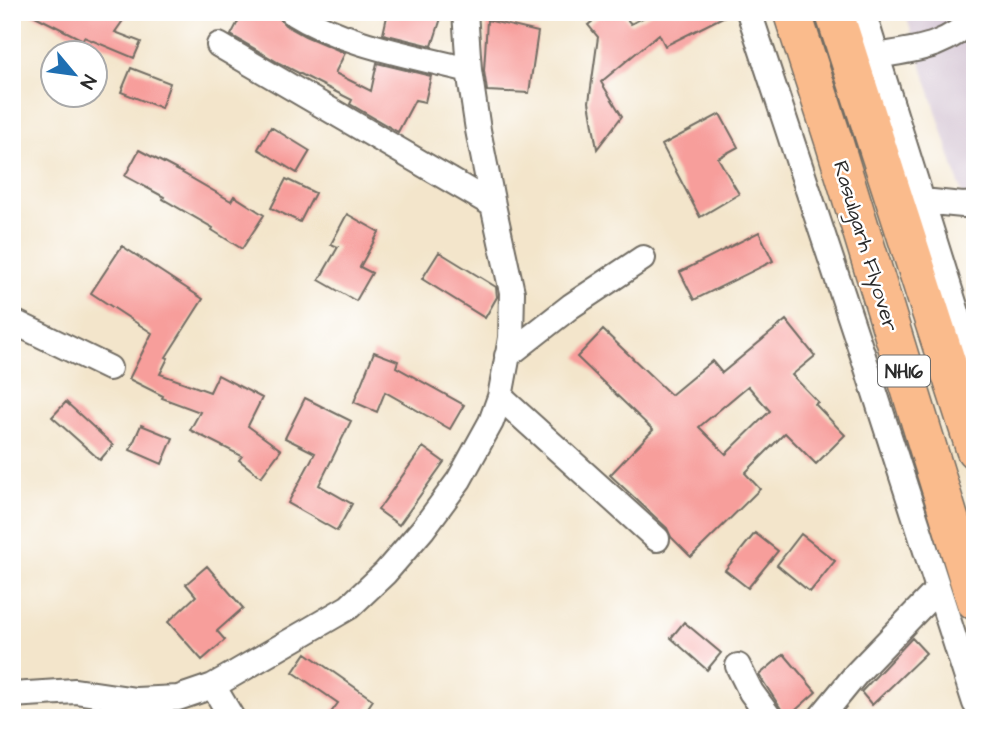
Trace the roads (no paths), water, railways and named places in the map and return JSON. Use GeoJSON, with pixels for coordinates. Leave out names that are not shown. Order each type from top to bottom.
{"type":"FeatureCollection","features":[{"type":"Feature","properties":{"kind":"highway","name":"Rasulgarh Flyover"},"geometry":{"type":"LineString","coordinates":[[792,12],[975,601]]}},
{"type":"Feature","properties":{"kind":"highway","name":"Rasulgarh Flyover"},"geometry":{"type":"LineString","coordinates":[[834,12],[975,450]]}},
{"type":"Feature","properties":{"kind":"street"},"geometry":{"type":"LineString","coordinates":[[292,12],[311,24],[344,37],[469,70]]}},
{"type":"Feature","properties":{"kind":"street"},"geometry":{"type":"LineString","coordinates":[[12,695],[75,691],[136,700],[168,699],[213,686],[349,607],[385,573],[423,529],[459,480],[491,422],[500,397],[511,338],[512,292],[478,130],[469,70],[465,12]]}},
{"type":"Feature","properties":{"kind":"street"},"geometry":{"type":"LineString","coordinates":[[749,12],[975,703]]}},
{"type":"Feature","properties":{"kind":"street"},"geometry":{"type":"LineString","coordinates":[[863,12],[973,359]]}},
{"type":"Feature","properties":{"kind":"street"},"geometry":{"type":"LineString","coordinates":[[877,56],[930,47],[954,36],[975,18]]}},
{"type":"Feature","properties":{"kind":"street"},"geometry":{"type":"LineString","coordinates":[[219,45],[493,205]]}},
{"type":"Feature","properties":{"kind":"street"},"geometry":{"type":"LineString","coordinates":[[922,201],[975,204]]}},
{"type":"Feature","properties":{"kind":"street"},"geometry":{"type":"LineString","coordinates":[[508,356],[570,306],[643,258]]}},
{"type":"Feature","properties":{"kind":"street"},"geometry":{"type":"LineString","coordinates":[[12,321],[109,368]]}},
{"type":"Feature","properties":{"kind":"street"},"geometry":{"type":"LineString","coordinates":[[500,397],[657,539]]}},
{"type":"Feature","properties":{"kind":"street"},"geometry":{"type":"LineString","coordinates":[[820,718],[857,673],[938,589]]}},
{"type":"Feature","properties":{"kind":"street"},"geometry":{"type":"LineString","coordinates":[[738,666],[751,692],[770,718]]}},
{"type":"Feature","properties":{"kind":"street"},"geometry":{"type":"LineString","coordinates":[[213,686],[233,718]]}}]}
